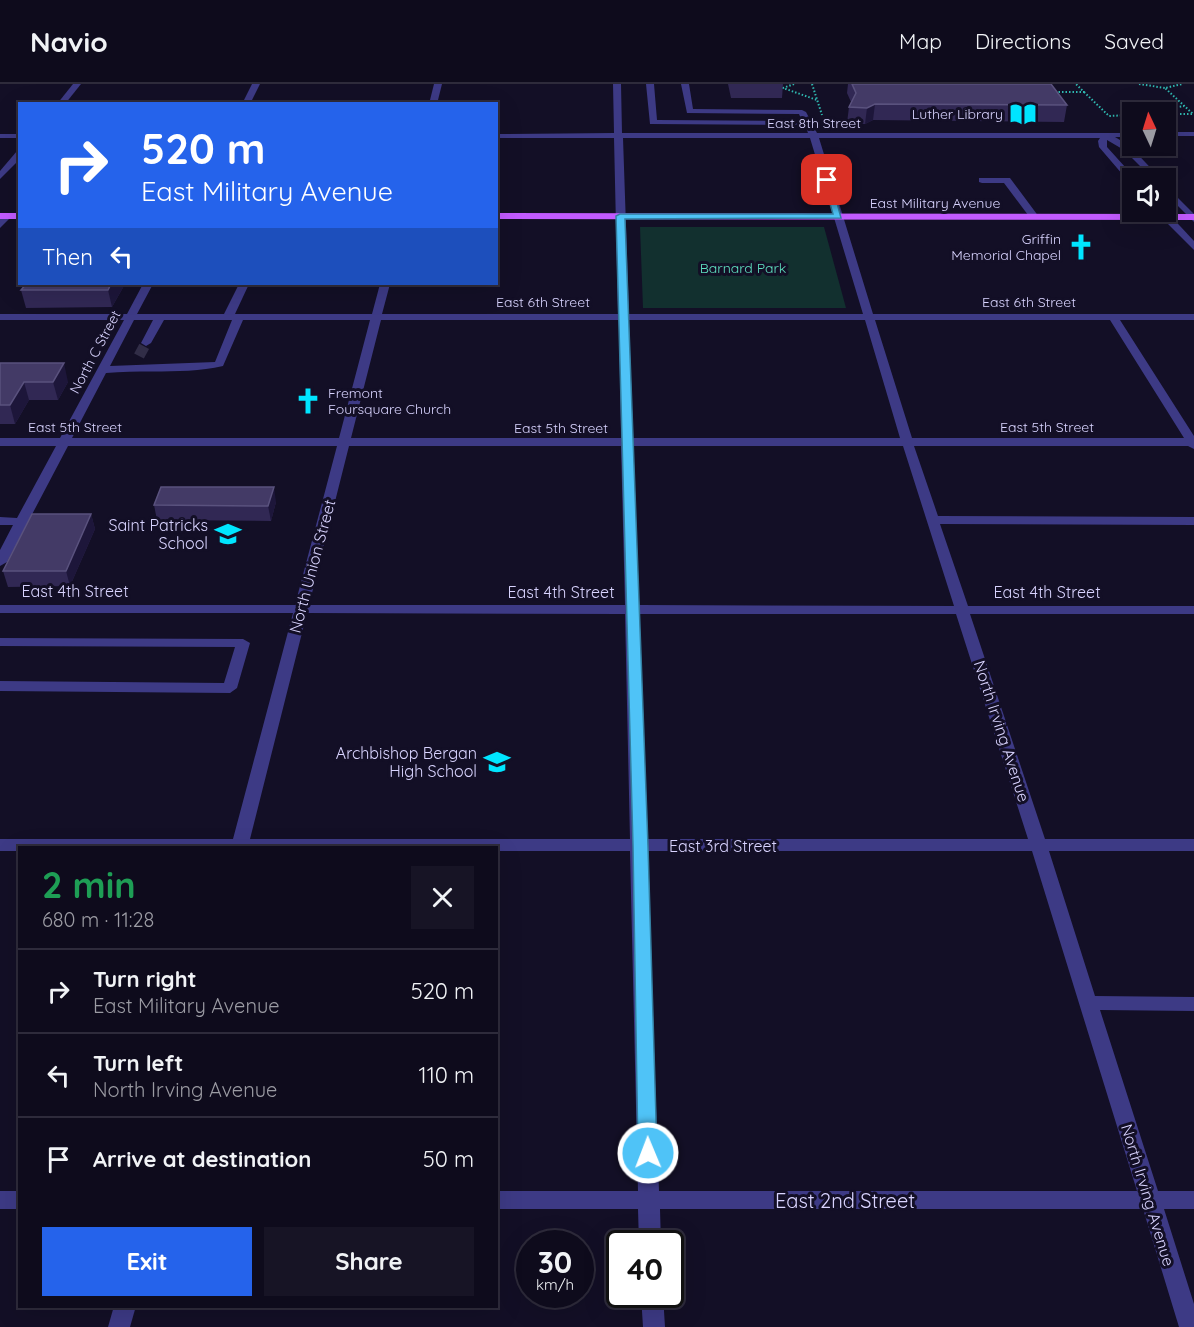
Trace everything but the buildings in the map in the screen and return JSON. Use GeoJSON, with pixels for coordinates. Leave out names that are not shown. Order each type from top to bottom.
{"type":"FeatureCollection","features":[{"type":"Feature","properties":{"kind":"main road","name":"East Military Avenue"},"geometry":{"type":"LineString","coordinates":[[498,216],[1034,217],[1122,215]]}},
{"type":"Feature","properties":{"kind":"main road","name":"East Military Avenue"},"geometry":{"type":"LineString","coordinates":[[1176,215],[1193,217]]}},
{"type":"Feature","properties":{"kind":"street"},"geometry":{"type":"LineString","coordinates":[[63,102],[77,84]]}},
{"type":"Feature","properties":{"kind":"street"},"geometry":{"type":"LineString","coordinates":[[247,102],[256,84]]}},
{"type":"Feature","properties":{"kind":"street"},"geometry":{"type":"LineString","coordinates":[[434,102],[438,84]]}},
{"type":"Feature","properties":{"kind":"street"},"geometry":{"type":"LineString","coordinates":[[617,84],[626,443],[641,846],[650,1230]]}},
{"type":"Feature","properties":{"kind":"street"},"geometry":{"type":"LineString","coordinates":[[650,84],[653,122],[807,123],[802,112],[690,111],[685,84]]}},
{"type":"Feature","properties":{"kind":"street","name":"North Irving Avenue"},"geometry":{"type":"LineString","coordinates":[[807,123],[814,136],[907,441],[1039,846],[1190,1327]]}},
{"type":"Feature","properties":{"kind":"street"},"geometry":{"type":"LineString","coordinates":[[1176,134],[1194,134]]}},
{"type":"Feature","properties":{"kind":"street","name":"East 8th Street"},"geometry":{"type":"LineString","coordinates":[[498,136],[1122,135]]}},
{"type":"Feature","properties":{"kind":"street"},"geometry":{"type":"LineString","coordinates":[[0,136],[18,136]]}},
{"type":"Feature","properties":{"kind":"street"},"geometry":{"type":"LineString","coordinates":[[1122,169],[1104,149],[1102,142],[1107,136],[1127,148],[1146,168]]}},
{"type":"Feature","properties":{"kind":"street"},"geometry":{"type":"LineString","coordinates":[[0,177],[18,155]]}},
{"type":"Feature","properties":{"kind":"street"},"geometry":{"type":"LineString","coordinates":[[982,180],[1006,180],[1034,217]]}},
{"type":"Feature","properties":{"kind":"street"},"geometry":{"type":"LineString","coordinates":[[1176,199],[1193,217]]}},
{"type":"Feature","properties":{"kind":"street"},"geometry":{"type":"LineString","coordinates":[[0,225],[4,216]]}},
{"type":"Feature","properties":{"kind":"street"},"geometry":{"type":"LineString","coordinates":[[1171,222],[1194,247]]}},
{"type":"Feature","properties":{"kind":"street","name":"North C Street"},"geometry":{"type":"LineString","coordinates":[[0,562],[147,285]]}},
{"type":"Feature","properties":{"kind":"street"},"geometry":{"type":"LineString","coordinates":[[102,370],[219,364],[244,285]]}},
{"type":"Feature","properties":{"kind":"street","name":"North Union Street"},"geometry":{"type":"LineString","coordinates":[[239,846],[386,285]]}},
{"type":"Feature","properties":{"kind":"street","name":"East 6th Street"},"geometry":{"type":"LineString","coordinates":[[0,317],[1194,317]]}},
{"type":"Feature","properties":{"kind":"street"},"geometry":{"type":"LineString","coordinates":[[146,343],[160,317]]}},
{"type":"Feature","properties":{"kind":"street"},"geometry":{"type":"LineString","coordinates":[[1113,317],[1193,443]]}},
{"type":"Feature","properties":{"kind":"street"},"geometry":{"type":"LineString","coordinates":[[134,367],[139,356]]}},
{"type":"Feature","properties":{"kind":"street","name":"East 5th Street"},"geometry":{"type":"LineString","coordinates":[[0,441],[1193,443]]}},
{"type":"Feature","properties":{"kind":"street"},"geometry":{"type":"LineString","coordinates":[[934,520],[1194,521]]}},
{"type":"Feature","properties":{"kind":"street"},"geometry":{"type":"LineString","coordinates":[[0,522],[22,522]]}},
{"type":"Feature","properties":{"kind":"street","name":"East 4th Street"},"geometry":{"type":"LineString","coordinates":[[0,609],[1194,610]]}},
{"type":"Feature","properties":{"kind":"street"},"geometry":{"type":"LineString","coordinates":[[0,642],[243,643],[230,688],[0,686]]}},
{"type":"Feature","properties":{"kind":"street","name":"East 3rd Street"},"geometry":{"type":"LineString","coordinates":[[0,845],[1194,845]]}},
{"type":"Feature","properties":{"kind":"street"},"geometry":{"type":"LineString","coordinates":[[1088,1004],[1194,1004]]}},
{"type":"Feature","properties":{"kind":"street"},"geometry":{"type":"LineString","coordinates":[[0,1200],[18,1200]]}},
{"type":"Feature","properties":{"kind":"street","name":"East 2nd Street"},"geometry":{"type":"LineString","coordinates":[[498,1200],[1194,1200]]}},
{"type":"Feature","properties":{"kind":"street"},"geometry":{"type":"LineString","coordinates":[[119,1327],[124,1308]]}},
{"type":"Feature","properties":{"kind":"street"},"geometry":{"type":"LineString","coordinates":[[653,1308],[654,1327]]}},
{"type":"Feature","properties":{"kind":"path"},"geometry":{"type":"LineString","coordinates":[[794,84],[783,88],[817,100]]}},
{"type":"Feature","properties":{"kind":"path"},"geometry":{"type":"LineString","coordinates":[[812,84],[829,136]]}},
{"type":"Feature","properties":{"kind":"path"},"geometry":{"type":"LineString","coordinates":[[1076,84],[1109,116],[1122,115]]}},
{"type":"Feature","properties":{"kind":"path"},"geometry":{"type":"LineString","coordinates":[[1138,84],[1165,88],[1182,84]]}},
{"type":"Feature","properties":{"kind":"path"},"geometry":{"type":"LineString","coordinates":[[1165,88],[1193,114],[1176,113]]}},
{"type":"Feature","properties":{"kind":"path"},"geometry":{"type":"LineString","coordinates":[[1052,92],[1084,92]]}},
{"type":"Feature","properties":{"kind":"path"},"geometry":{"type":"LineString","coordinates":[[1176,107],[1184,106]]}},
{"type":"Feature","properties":{"kind":"green space","name":"Barnard Park"},"geometry":{"type":"Polygon","coordinates":[[[640,227],[824,227],[846,308],[643,308],[640,227]]]}},
{"type":"Feature","properties":{"kind":"tunnel"},"geometry":{"type":"LineString","coordinates":[[139,356],[146,343]]}},
{"type":"Feature","properties":{"kind":"place","name":"Luther Library"},"geometry":{"type":"Point","coordinates":[1023,114]}},
{"type":"Feature","properties":{"kind":"place","name":"Griffin Memorial Chapel"},"geometry":{"type":"Point","coordinates":[1081,247]}},
{"type":"Feature","properties":{"kind":"place","name":"Fremont Foursquare Church"},"geometry":{"type":"Point","coordinates":[308,401]}},
{"type":"Feature","properties":{"kind":"place","name":"Saint Patricks School"},"geometry":{"type":"Point","coordinates":[228,534]}},
{"type":"Feature","properties":{"kind":"place","name":"Archbishop Bergan High School"},"geometry":{"type":"Point","coordinates":[497,762]}},
{"type":"Feature","properties":{"kind":"route"},"geometry":{"type":"LineString","coordinates":[[648,1153],[641,846],[620,216],[838,216],[827,180]]}}]}
